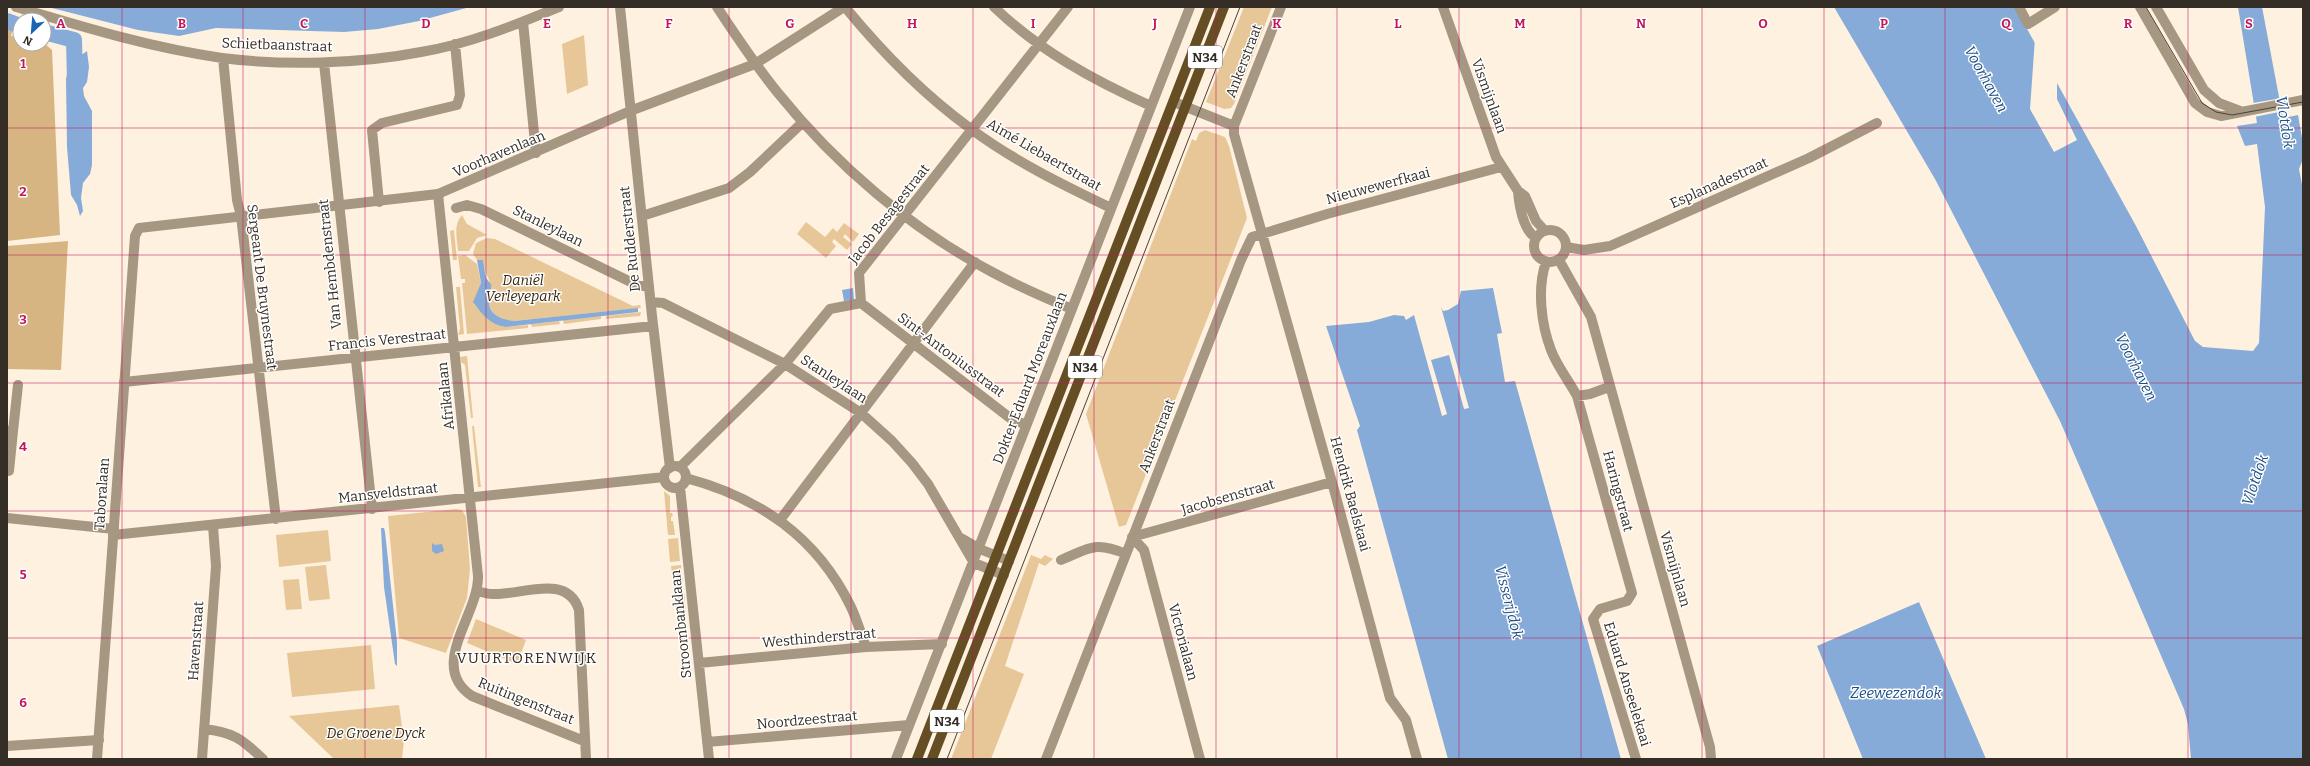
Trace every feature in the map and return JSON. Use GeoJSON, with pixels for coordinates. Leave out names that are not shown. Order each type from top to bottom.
{"type":"FeatureCollection","features":[{"type":"Feature","properties":{"kind":"main road","name":"N34"},"geometry":{"type":"LineString","coordinates":[[917,759],[1210,7]]}},
{"type":"Feature","properties":{"kind":"main road","name":"N34"},"geometry":{"type":"LineString","coordinates":[[932,759],[1224,7]]}},
{"type":"Feature","properties":{"kind":"street","name":"Schietbaanstraat"},"geometry":{"type":"LineString","coordinates":[[16,7],[73,24],[154,44],[223,58],[324,63],[421,52],[455,44],[523,22],[559,7]]}},
{"type":"Feature","properties":{"kind":"street","name":"De Rudderstraat"},"geometry":{"type":"LineString","coordinates":[[620,7],[653,326],[675,467]]}},
{"type":"Feature","properties":{"kind":"street"},"geometry":{"type":"LineString","coordinates":[[717,7],[755,64],[803,122],[848,167],[905,215],[975,262],[1013,283],[1072,309]]}},
{"type":"Feature","properties":{"kind":"street","name":"Voorhavenlaan"},"geometry":{"type":"LineString","coordinates":[[136,232],[144,227],[379,202],[438,194],[536,153],[630,111],[755,64],[844,7]]}},
{"type":"Feature","properties":{"kind":"street","name":"Aimé Liebaertstraat"},"geometry":{"type":"LineString","coordinates":[[844,7],[912,79],[972,130],[1048,177],[1111,208]]}},
{"type":"Feature","properties":{"kind":"street"},"geometry":{"type":"LineString","coordinates":[[994,7],[1038,45],[1086,75],[1151,106]]}},
{"type":"Feature","properties":{"kind":"street","name":"Jacob Besagestraat"},"geometry":{"type":"LineString","coordinates":[[861,303],[859,273],[1068,7]]}},
{"type":"Feature","properties":{"kind":"street","name":"Dokter Eduard Moreauxlaan"},"geometry":{"type":"LineString","coordinates":[[896,759],[980,549],[1026,425],[1190,7]]}},
{"type":"Feature","properties":{"kind":"street","name":"Ankerstraat"},"geometry":{"type":"LineString","coordinates":[[1234,126],[1281,7]]}},
{"type":"Feature","properties":{"kind":"street","name":"Vismijnlaan"},"geometry":{"type":"LineString","coordinates":[[1442,7],[1501,167],[1518,190],[1525,196],[1536,221],[1545,231]]}},
{"type":"Feature","properties":{"kind":"street"},"geometry":{"type":"LineString","coordinates":[[2019,7],[2028,24],[2055,7]]}},
{"type":"Feature","properties":{"kind":"street"},"geometry":{"type":"LineString","coordinates":[[2140,7],[2195,103],[2207,112],[2221,116],[2240,111],[2303,100]]}},
{"type":"Feature","properties":{"kind":"street"},"geometry":{"type":"LineString","coordinates":[[2156,7],[2204,90],[2219,103],[2240,111]]}},
{"type":"Feature","properties":{"kind":"street"},"geometry":{"type":"LineString","coordinates":[[523,22],[536,153]]}},
{"type":"Feature","properties":{"kind":"street"},"geometry":{"type":"LineString","coordinates":[[379,202],[372,130],[382,123],[457,105],[460,95],[455,44]]}},
{"type":"Feature","properties":{"kind":"street","name":"Sergeant De Bruynestraat"},"geometry":{"type":"LineString","coordinates":[[223,58],[237,200],[241,216],[276,519]]}},
{"type":"Feature","properties":{"kind":"street","name":"Van Hembdenstraat"},"geometry":{"type":"LineString","coordinates":[[324,63],[338,206],[372,509]]}},
{"type":"Feature","properties":{"kind":"street"},"geometry":{"type":"LineString","coordinates":[[1174,102],[1234,126],[1234,134],[1262,233]]}},
{"type":"Feature","properties":{"kind":"street"},"geometry":{"type":"LineString","coordinates":[[642,216],[729,188],[739,182],[803,122]]}},
{"type":"Feature","properties":{"kind":"street","name":"Esplanadestraat"},"geometry":{"type":"LineString","coordinates":[[1566,247],[1584,250],[1610,246],[1810,158],[1877,123]]}},
{"type":"Feature","properties":{"kind":"street","name":"Nieuwewerfkaai"},"geometry":{"type":"LineString","coordinates":[[1262,233],[1501,167]]}},
{"type":"Feature","properties":{"kind":"street"},"geometry":{"type":"LineString","coordinates":[[1518,190],[1518,205],[1527,227],[1532,236],[1536,238]]}},
{"type":"Feature","properties":{"kind":"street","name":"Afrikalaan"},"geometry":{"type":"LineString","coordinates":[[438,194],[471,498]]}},
{"type":"Feature","properties":{"kind":"street","name":"Stanleylaan"},"geometry":{"type":"LineString","coordinates":[[456,208],[467,205],[481,209],[639,286],[649,285]]}},
{"type":"Feature","properties":{"kind":"street"},"geometry":{"type":"LineString","coordinates":[[1553,230],[1560,233],[1565,239],[1566,247],[1564,254],[1559,260],[1546,262],[1540,259],[1534,250],[1536,238],[1545,231],[1553,230]]}},
{"type":"Feature","properties":{"kind":"street","name":"Taboralaan"},"geometry":{"type":"LineString","coordinates":[[97,759],[136,232]]}},
{"type":"Feature","properties":{"kind":"street","name":"Ankerstraat"},"geometry":{"type":"LineString","coordinates":[[1046,759],[1241,260],[1252,237],[1262,233]]}},
{"type":"Feature","properties":{"kind":"street","name":"Hendrik Baelskaai"},"geometry":{"type":"LineString","coordinates":[[1262,233],[1332,482],[1390,698],[1406,720],[1417,759]]}},
{"type":"Feature","properties":{"kind":"street","name":"Vismijnlaan"},"geometry":{"type":"LineString","coordinates":[[1559,260],[1591,317],[1710,746],[1711,759]]}},
{"type":"Feature","properties":{"kind":"street"},"geometry":{"type":"LineString","coordinates":[[780,520],[975,262]]}},
{"type":"Feature","properties":{"kind":"street"},"geometry":{"type":"LineString","coordinates":[[1546,262],[1542,281],[1546,336],[1552,352],[1577,396],[1590,394],[1610,387]]}},
{"type":"Feature","properties":{"kind":"street","name":"Stanleylaan"},"geometry":{"type":"LineString","coordinates":[[651,302],[663,303],[785,364],[861,413],[892,441],[912,463],[928,484],[974,563]]}},
{"type":"Feature","properties":{"kind":"street"},"geometry":{"type":"LineString","coordinates":[[686,478],[680,487],[671,487],[668,485],[664,477],[785,364],[830,309],[861,303]]}},
{"type":"Feature","properties":{"kind":"street","name":"Sint-Antoniusstraat"},"geometry":{"type":"LineString","coordinates":[[861,303],[1010,418],[1026,425]]}},
{"type":"Feature","properties":{"kind":"street","name":"Francis Verestraat"},"geometry":{"type":"LineString","coordinates":[[124,382],[653,326]]}},
{"type":"Feature","properties":{"kind":"street"},"geometry":{"type":"LineString","coordinates":[[9,471],[10,431],[18,386]]}},
{"type":"Feature","properties":{"kind":"street","name":"Haringstraat"},"geometry":{"type":"LineString","coordinates":[[1577,396],[1632,593]]}},
{"type":"Feature","properties":{"kind":"street"},"geometry":{"type":"LineString","coordinates":[[675,467],[683,470],[686,478]]}},
{"type":"Feature","properties":{"kind":"street","name":"Mansveldstraat"},"geometry":{"type":"LineString","coordinates":[[7,518],[114,532],[213,526],[664,477]]}},
{"type":"Feature","properties":{"kind":"street"},"geometry":{"type":"LineString","coordinates":[[686,478],[715,485],[743,498],[780,520],[805,541],[833,576],[851,608],[866,647]]}},
{"type":"Feature","properties":{"kind":"street","name":"Jacobsenstraat"},"geometry":{"type":"LineString","coordinates":[[1132,537],[1332,482]]}},
{"type":"Feature","properties":{"kind":"street","name":"Stroombanklaan"},"geometry":{"type":"LineString","coordinates":[[680,487],[709,759]]}},
{"type":"Feature","properties":{"kind":"street","name":"Ruitingenstraat"},"geometry":{"type":"LineString","coordinates":[[471,498],[478,576],[477,591],[452,665],[458,683],[472,696],[584,740]]}},
{"type":"Feature","properties":{"kind":"street","name":"Havenstraat"},"geometry":{"type":"LineString","coordinates":[[202,759],[216,566],[213,526]]}},
{"type":"Feature","properties":{"kind":"street","name":"Stanleylaan"},"geometry":{"type":"LineString","coordinates":[[958,535],[980,549],[1009,561]]}},
{"type":"Feature","properties":{"kind":"street","name":"Victorialaan"},"geometry":{"type":"LineString","coordinates":[[1132,537],[1144,550],[1200,759]]}},
{"type":"Feature","properties":{"kind":"street"},"geometry":{"type":"LineString","coordinates":[[1061,560],[1096,546],[1126,554]]}},
{"type":"Feature","properties":{"kind":"street"},"geometry":{"type":"LineString","coordinates":[[974,563],[1004,575]]}},
{"type":"Feature","properties":{"kind":"street"},"geometry":{"type":"LineString","coordinates":[[477,591],[492,594],[553,588],[567,592],[573,597],[579,610],[586,759]]}},
{"type":"Feature","properties":{"kind":"street","name":"Eduard Anseelekaai"},"geometry":{"type":"LineString","coordinates":[[1632,593],[1627,601],[1600,609],[1593,620],[1636,759]]}},
{"type":"Feature","properties":{"kind":"street","name":"Westhinderstraat"},"geometry":{"type":"LineString","coordinates":[[699,663],[866,647],[942,644]]}},
{"type":"Feature","properties":{"kind":"street","name":"Noordzeestraat"},"geometry":{"type":"LineString","coordinates":[[707,742],[909,725]]}},
{"type":"Feature","properties":{"kind":"street"},"geometry":{"type":"LineString","coordinates":[[204,729],[231,733],[241,738],[263,759]]}},
{"type":"Feature","properties":{"kind":"street"},"geometry":{"type":"LineString","coordinates":[[7,746],[99,740]]}},
{"type":"Feature","properties":{"kind":"green space"},"geometry":{"type":"Polygon","coordinates":[[[1244,7],[1272,7],[1234,104],[1231,108],[1224,109],[1206,102],[1244,7]]]}},
{"type":"Feature","properties":{"kind":"green space"},"geometry":{"type":"Polygon","coordinates":[[[584,35],[588,85],[567,94],[562,44],[584,35]]]}},
{"type":"Feature","properties":{"kind":"green space"},"geometry":{"type":"Polygon","coordinates":[[[1205,130],[1225,137],[1229,146],[1247,218],[1126,525],[1119,527],[1086,414],[1192,139],[1196,141],[1199,133],[1205,130]]]}},
{"type":"Feature","properties":{"kind":"green space"},"geometry":{"type":"Polygon","coordinates":[[[462,215],[467,224],[487,235],[477,238],[469,251],[458,251],[456,237],[457,223],[462,215]]]}},
{"type":"Feature","properties":{"kind":"green space"},"geometry":{"type":"Polygon","coordinates":[[[806,222],[825,237],[833,228],[837,232],[844,223],[859,234],[853,242],[845,234],[843,237],[852,244],[847,250],[834,239],[832,242],[836,246],[826,258],[797,234],[806,222]]]}},
{"type":"Feature","properties":{"kind":"green space"},"geometry":{"type":"Polygon","coordinates":[[[454,230],[457,260],[453,260],[450,231],[454,230]]]}},
{"type":"Feature","properties":{"kind":"green space","name":"Daniël Verleyepark"},"geometry":{"type":"Polygon","coordinates":[[[487,238],[495,239],[633,306],[640,305],[641,308],[514,321],[500,318],[490,309],[489,299],[491,288],[483,260],[477,260],[473,254],[476,243],[487,238]]]}},
{"type":"Feature","properties":{"kind":"green space"},"geometry":{"type":"Polygon","coordinates":[[[465,255],[477,264],[481,283],[474,304],[482,312],[506,327],[528,325],[528,328],[467,334],[462,283],[465,283],[465,279],[461,279],[458,256],[465,255]]]}},
{"type":"Feature","properties":{"kind":"green space"},"geometry":{"type":"Polygon","coordinates":[[[456,287],[460,287],[464,334],[458,335],[460,329],[456,287]]]}},
{"type":"Feature","properties":{"kind":"green space"},"geometry":{"type":"Polygon","coordinates":[[[641,312],[640,316],[606,319],[606,316],[641,312]]]}},
{"type":"Feature","properties":{"kind":"green space"},"geometry":{"type":"Polygon","coordinates":[[[601,316],[601,319],[564,324],[563,320],[601,316]]]}},
{"type":"Feature","properties":{"kind":"green space"},"geometry":{"type":"Polygon","coordinates":[[[559,321],[560,324],[532,327],[531,324],[559,321]]]}},
{"type":"Feature","properties":{"kind":"green space"},"geometry":{"type":"Polygon","coordinates":[[[467,356],[473,418],[471,418],[465,365],[461,362],[460,357],[467,356]]]}},
{"type":"Feature","properties":{"kind":"green space"},"geometry":{"type":"Polygon","coordinates":[[[472,426],[474,426],[481,487],[478,487],[472,426]]]}},
{"type":"Feature","properties":{"kind":"green space"},"geometry":{"type":"Polygon","coordinates":[[[664,491],[670,496],[670,513],[672,513],[673,516],[671,517],[671,521],[673,521],[675,535],[668,535],[664,491]]]}},
{"type":"Feature","properties":{"kind":"green space"},"geometry":{"type":"Polygon","coordinates":[[[456,509],[462,510],[466,517],[470,569],[467,598],[446,653],[399,638],[388,516],[456,509]]]}},
{"type":"Feature","properties":{"kind":"green space"},"geometry":{"type":"Polygon","coordinates":[[[328,530],[331,561],[279,567],[276,535],[328,530]]]}},
{"type":"Feature","properties":{"kind":"green space"},"geometry":{"type":"Polygon","coordinates":[[[678,538],[680,561],[670,562],[668,539],[678,538]]]}},
{"type":"Feature","properties":{"kind":"green space"},"geometry":{"type":"Polygon","coordinates":[[[1031,555],[1041,559],[1045,555],[1053,559],[1045,566],[1039,563],[1005,666],[1024,674],[991,759],[951,759],[1031,555]]]}},
{"type":"Feature","properties":{"kind":"green space"},"geometry":{"type":"Polygon","coordinates":[[[326,565],[330,599],[309,601],[305,567],[326,565]]]}},
{"type":"Feature","properties":{"kind":"green space"},"geometry":{"type":"Polygon","coordinates":[[[681,565],[683,588],[674,589],[671,566],[681,565]]]}},
{"type":"Feature","properties":{"kind":"green space"},"geometry":{"type":"Polygon","coordinates":[[[299,579],[302,609],[286,610],[283,580],[299,579]]]}},
{"type":"Feature","properties":{"kind":"green space"},"geometry":{"type":"Polygon","coordinates":[[[684,592],[686,613],[676,614],[675,593],[684,592]]]}},
{"type":"Feature","properties":{"kind":"green space"},"geometry":{"type":"Polygon","coordinates":[[[476,619],[526,640],[517,664],[467,643],[476,619]]]}},
{"type":"Feature","properties":{"kind":"green space"},"geometry":{"type":"Polygon","coordinates":[[[371,645],[375,689],[292,697],[287,653],[371,645]]]}},
{"type":"Feature","properties":{"kind":"green space","name":"De Groene Dyck"},"geometry":{"type":"Polygon","coordinates":[[[399,705],[404,740],[402,759],[334,759],[289,716],[399,705]]]}},
{"type":"Feature","properties":{"kind":"shaded area"},"geometry":{"type":"Polygon","coordinates":[[[7,27],[12,28],[12,52],[52,52],[52,50],[60,235],[7,241],[7,27]]]}},
{"type":"Feature","properties":{"kind":"shaded area"},"geometry":{"type":"Polygon","coordinates":[[[68,241],[61,370],[7,369],[7,246],[68,241]]]}},
{"type":"Feature","properties":{"kind":"water"},"geometry":{"type":"Polygon","coordinates":[[[48,7],[470,7],[419,21],[378,29],[344,32],[216,28],[179,36],[138,30],[48,7]]]}},
{"type":"Feature","properties":{"kind":"water"},"geometry":{"type":"Polygon","coordinates":[[[1834,7],[2015,7],[2136,226],[2195,341],[2203,347],[2253,351],[2259,343],[2265,207],[2257,144],[2245,146],[2237,126],[2257,123],[2238,7],[2262,7],[2283,118],[2298,115],[2303,144],[2303,159],[2299,169],[2303,190],[2303,759],[2191,759],[2188,724],[2184,709],[2060,421],[1935,179],[1834,7]]]}},
{"type":"Feature","properties":{"kind":"water"},"geometry":{"type":"Polygon","coordinates":[[[87,51],[89,67],[87,82],[83,88],[84,96],[92,111],[92,165],[90,174],[83,183],[81,198],[83,211],[80,216],[77,205],[71,195],[67,147],[66,79],[73,62],[87,51]]]}},
{"type":"Feature","properties":{"kind":"water"},"geometry":{"type":"Polygon","coordinates":[[[477,260],[483,260],[486,278],[491,284],[489,306],[497,316],[501,318],[514,321],[638,308],[638,312],[506,327],[500,326],[487,318],[473,302],[481,283],[477,260]]]}},
{"type":"Feature","properties":{"kind":"water"},"geometry":{"type":"Polygon","coordinates":[[[853,288],[854,300],[844,301],[842,290],[853,288]]]}},
{"type":"Feature","properties":{"kind":"water","name":"Visserijdok"},"geometry":{"type":"Polygon","coordinates":[[[1493,288],[1502,333],[1497,334],[1505,382],[1515,381],[1621,759],[1448,759],[1357,430],[1360,426],[1326,326],[1369,322],[1394,315],[1404,316],[1406,320],[1414,315],[1442,416],[1447,414],[1431,360],[1449,355],[1464,409],[1469,408],[1441,307],[1443,311],[1448,310],[1458,304],[1461,291],[1493,288]]]}},
{"type":"Feature","properties":{"kind":"water"},"geometry":{"type":"Polygon","coordinates":[[[381,528],[384,528],[385,532],[397,642],[397,666],[395,664],[384,587],[381,528]]]}},
{"type":"Feature","properties":{"kind":"water"},"geometry":{"type":"Polygon","coordinates":[[[432,543],[435,545],[442,544],[444,551],[436,554],[432,551],[432,543]]]}},
{"type":"Feature","properties":{"kind":"water","name":"Zeewezendok"},"geometry":{"type":"Polygon","coordinates":[[[1919,602],[1986,759],[1863,759],[1817,646],[1919,602]]]}},
{"type":"Feature","properties":{"kind":"pier"},"geometry":{"type":"Polygon","coordinates":[[[2035,38],[2057,77],[2057,99],[2077,140],[2054,152],[2030,109],[2035,38]]]}},
{"type":"Feature","properties":{"kind":"pier"},"geometry":{"type":"Polygon","coordinates":[[[2282,98],[2284,111],[2254,117],[2253,103],[2282,98]]]}},
{"type":"Feature","properties":{"kind":"waterway"},"geometry":{"type":"LineString","coordinates":[[7,21],[12,23]]}},
{"type":"Feature","properties":{"kind":"waterway"},"geometry":{"type":"LineString","coordinates":[[52,34],[74,40],[75,81]]}},
{"type":"Feature","properties":{"kind":"tram line"},"geometry":{"type":"LineString","coordinates":[[947,759],[1240,7]]}},
{"type":"Feature","properties":{"kind":"tram line"},"geometry":{"type":"LineString","coordinates":[[2146,7],[2202,103],[2216,112],[2232,115],[2303,102]]}},
{"type":"Feature","properties":{"kind":"district","name":"VUURTORENWIJK"},"geometry":{"type":"Point","coordinates":[527,658]}},
{"type":"Feature","properties":{"kind":"water label","name":"Voorhaven"},"geometry":{"type":"Point","coordinates":[1986,79]}},
{"type":"Feature","properties":{"kind":"water label","name":"Vlotdok"},"geometry":{"type":"Point","coordinates":[2285,122]}},
{"type":"Feature","properties":{"kind":"water label","name":"Voorhaven"},"geometry":{"type":"Point","coordinates":[2136,367]}},
{"type":"Feature","properties":{"kind":"water label","name":"Vlotdok"},"geometry":{"type":"Point","coordinates":[2255,480]}}]}
